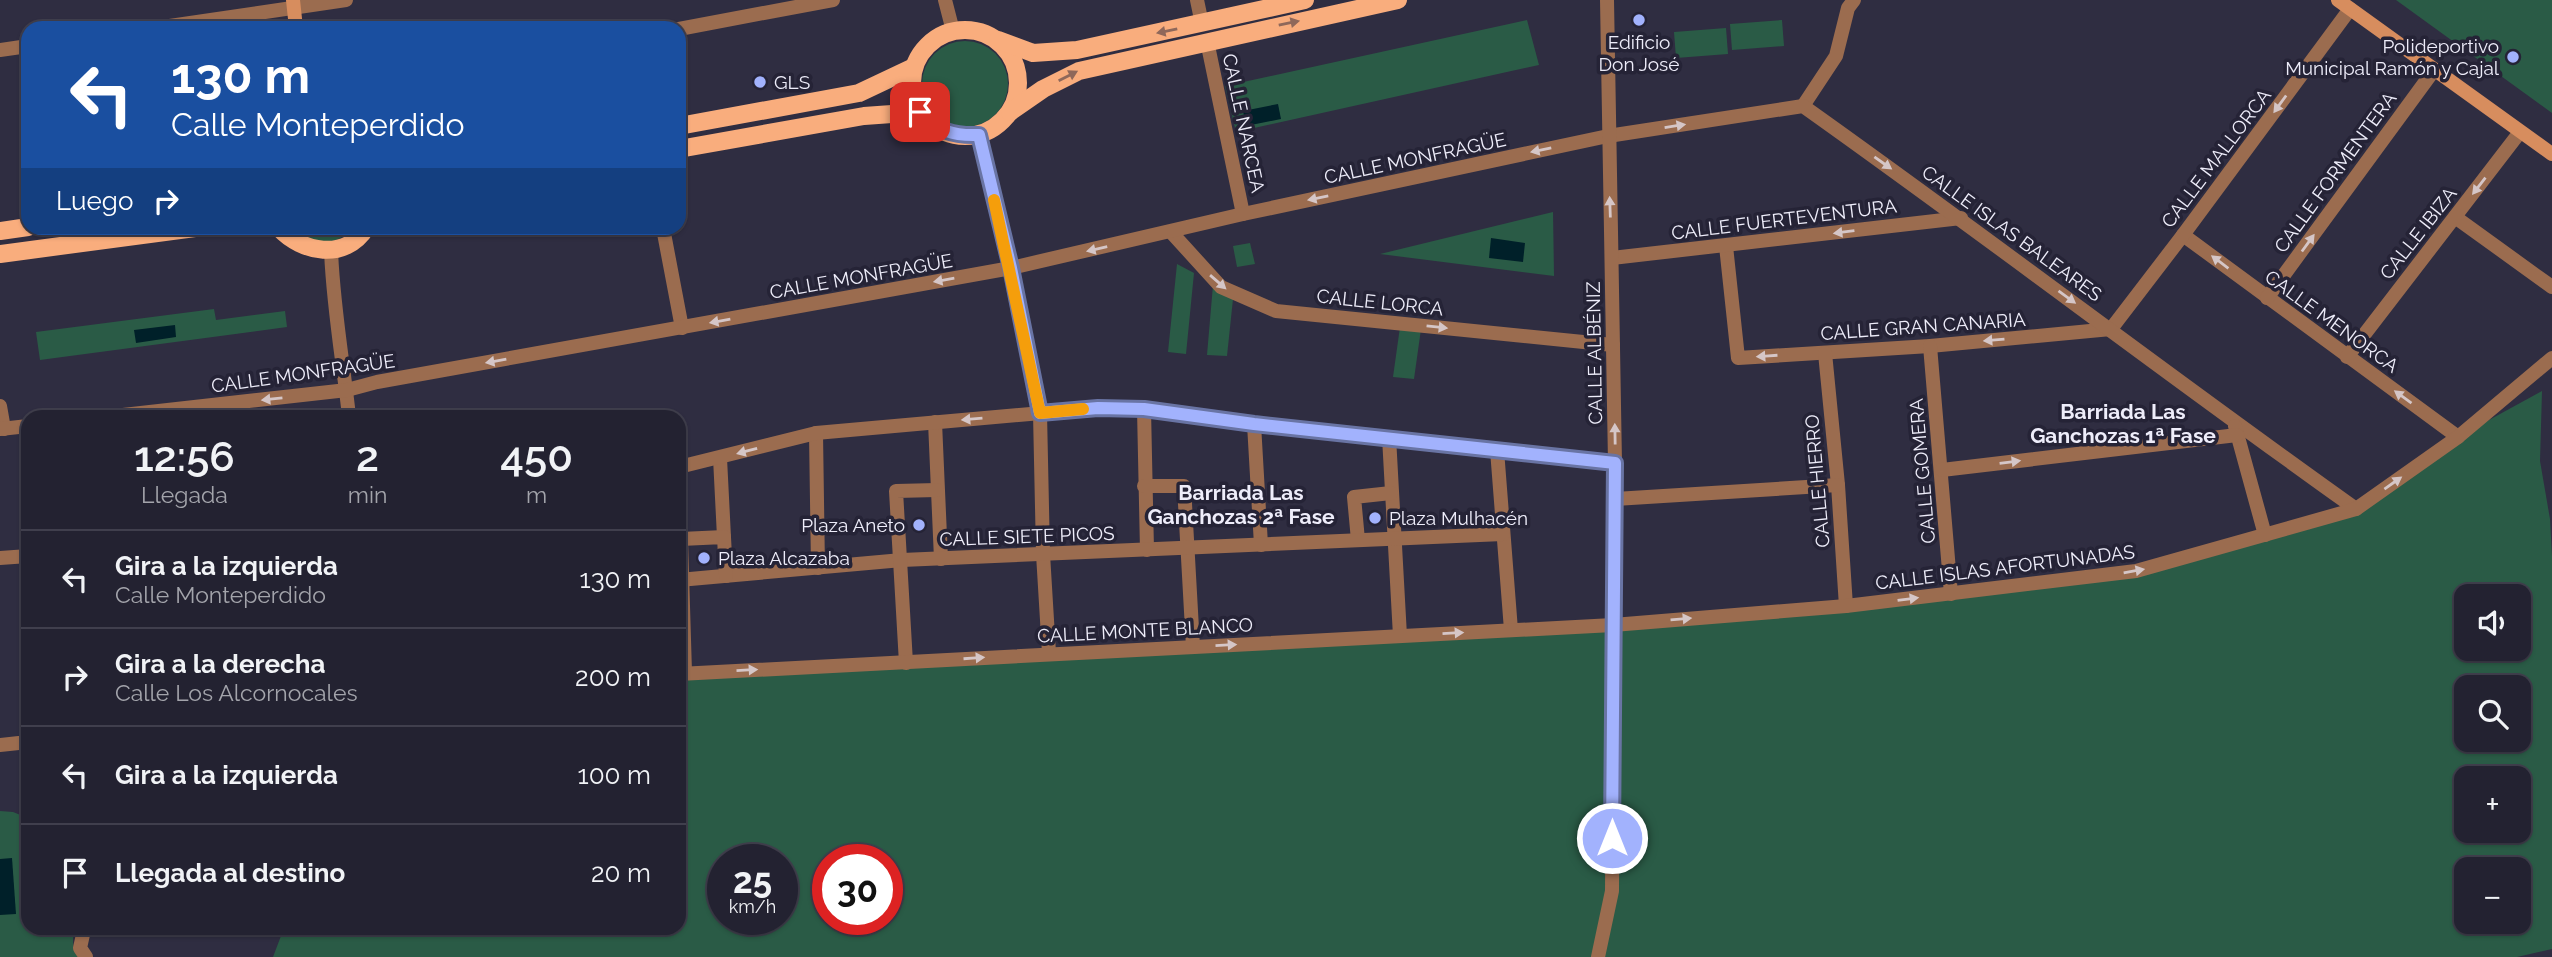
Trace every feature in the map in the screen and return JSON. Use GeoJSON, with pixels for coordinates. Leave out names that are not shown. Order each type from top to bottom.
{"type":"FeatureCollection","features":[{"type":"Feature","properties":{"kind":"main road"},"geometry":{"type":"LineString","coordinates":[[1305,0],[1204,32],[1079,71],[1043,89],[1010,111],[998,125],[979,135],[959,136],[937,128],[920,112],[912,90],[914,67],[922,51],[936,38],[953,31],[982,32],[1033,53],[1077,50],[1204,32],[1398,0]]}},
{"type":"Feature","properties":{"kind":"main road"},"geometry":{"type":"LineString","coordinates":[[995,38],[1007,49],[1015,63],[1017,95],[1010,111]]}},
{"type":"Feature","properties":{"kind":"main road"},"geometry":{"type":"LineString","coordinates":[[686,125],[859,93],[914,67]]}},
{"type":"Feature","properties":{"kind":"main road"},"geometry":{"type":"LineString","coordinates":[[686,148],[864,116],[920,112]]}},
{"type":"Feature","properties":{"kind":"main road"},"geometry":{"type":"LineString","coordinates":[[0,231],[21,228]]}},
{"type":"Feature","properties":{"kind":"main road"},"geometry":{"type":"LineString","coordinates":[[0,254],[142,235]]}},
{"type":"Feature","properties":{"kind":"main road"},"geometry":{"type":"LineString","coordinates":[[285,235],[301,246],[316,250],[331,250],[348,243],[358,235]]}},
{"type":"Feature","properties":{"kind":"street"},"geometry":{"type":"LineString","coordinates":[[196,21],[293,4],[346,0]]}},
{"type":"Feature","properties":{"kind":"street"},"geometry":{"type":"LineString","coordinates":[[686,28],[833,0]]}},
{"type":"Feature","properties":{"kind":"street"},"geometry":{"type":"LineString","coordinates":[[946,0],[953,31]]}},
{"type":"Feature","properties":{"kind":"street","name":"CALLE NARCEA"},"geometry":{"type":"LineString","coordinates":[[1197,0],[1243,214]]}},
{"type":"Feature","properties":{"kind":"street","name":"CALLE ALBÉNIZ"},"geometry":{"type":"LineString","coordinates":[[1598,957],[1612,891],[1615,463],[1607,0]]}},
{"type":"Feature","properties":{"kind":"street"},"geometry":{"type":"LineString","coordinates":[[1608,136],[1803,106],[1836,56],[1848,8],[1854,0]]}},
{"type":"Feature","properties":{"kind":"street"},"geometry":{"type":"LineString","coordinates":[[2338,0],[2552,154]]}},
{"type":"Feature","properties":{"kind":"street","name":"CALLE MALLORCA"},"geometry":{"type":"LineString","coordinates":[[2111,329],[2350,9]]}},
{"type":"Feature","properties":{"kind":"street"},"geometry":{"type":"LineString","coordinates":[[0,50],[21,47]]}},
{"type":"Feature","properties":{"kind":"street","name":"CALLE FORMENTERA"},"geometry":{"type":"LineString","coordinates":[[2267,298],[2434,70]]}},
{"type":"Feature","properties":{"kind":"street","name":"CALLE ISLAS BALEARES"},"geometry":{"type":"LineString","coordinates":[[1803,106],[2111,329],[2235,428],[2356,509]]}},
{"type":"Feature","properties":{"kind":"street","name":"CALLE IBIZA"},"geometry":{"type":"LineString","coordinates":[[2347,357],[2520,132]]}},
{"type":"Feature","properties":{"kind":"street"},"geometry":{"type":"LineString","coordinates":[[979,135],[1011,268],[1040,413],[1043,554],[1049,653]]}},
{"type":"Feature","properties":{"kind":"street","name":"CALLE MONFRAGÜE"},"geometry":{"type":"LineString","coordinates":[[168,410],[347,390],[377,382],[1011,268],[1243,214],[1608,136]]}},
{"type":"Feature","properties":{"kind":"street"},"geometry":{"type":"LineString","coordinates":[[2455,217],[2552,287]]}},
{"type":"Feature","properties":{"kind":"street","name":"CALLE FUERTEVENTURA"},"geometry":{"type":"LineString","coordinates":[[1612,258],[1961,218]]}},
{"type":"Feature","properties":{"kind":"street","name":"CALLE LORCA"},"geometry":{"type":"LineString","coordinates":[[1171,232],[1221,287],[1276,311],[1613,345]]}},
{"type":"Feature","properties":{"kind":"street"},"geometry":{"type":"LineString","coordinates":[[664,235],[682,328]]}},
{"type":"Feature","properties":{"kind":"street","name":"CALLE MENORCA"},"geometry":{"type":"LineString","coordinates":[[2183,235],[2458,437]]}},
{"type":"Feature","properties":{"kind":"street","name":"CALLE GRAN CANARIA"},"geometry":{"type":"LineString","coordinates":[[1726,246],[1738,358],[1930,346],[2111,329]]}},
{"type":"Feature","properties":{"kind":"street"},"geometry":{"type":"LineString","coordinates":[[331,250],[332,297],[349,410]]}},
{"type":"Feature","properties":{"kind":"street","name":"CALLE GOMERA"},"geometry":{"type":"LineString","coordinates":[[1930,346],[1951,594]]}},
{"type":"Feature","properties":{"kind":"street","name":"CALLE HIERRO"},"geometry":{"type":"LineString","coordinates":[[1825,353],[1846,606]]}},
{"type":"Feature","properties":{"kind":"street","name":"CALLE ISLAS AFORTUNADAS"},"geometry":{"type":"LineString","coordinates":[[1613,625],[1846,606],[2136,571],[2265,535],[2356,509],[2458,437],[2552,358]]}},
{"type":"Feature","properties":{"kind":"street"},"geometry":{"type":"LineString","coordinates":[[0,406],[2,429],[21,427]]}},
{"type":"Feature","properties":{"kind":"street"},"geometry":{"type":"LineString","coordinates":[[686,465],[816,433],[1098,408],[1144,409],[1254,424],[1615,463]]}},
{"type":"Feature","properties":{"kind":"street"},"geometry":{"type":"LineString","coordinates":[[1144,409],[1146,550]]}},
{"type":"Feature","properties":{"kind":"street"},"geometry":{"type":"LineString","coordinates":[[935,422],[941,559]]}},
{"type":"Feature","properties":{"kind":"street"},"geometry":{"type":"LineString","coordinates":[[1254,424],[1261,545]]}},
{"type":"Feature","properties":{"kind":"street"},"geometry":{"type":"LineString","coordinates":[[1942,470],[2235,428],[2265,535]]}},
{"type":"Feature","properties":{"kind":"street"},"geometry":{"type":"LineString","coordinates":[[816,433],[818,568]]}},
{"type":"Feature","properties":{"kind":"street"},"geometry":{"type":"LineString","coordinates":[[1389,437],[1400,636]]}},
{"type":"Feature","properties":{"kind":"street"},"geometry":{"type":"LineString","coordinates":[[1497,450],[1511,630]]}},
{"type":"Feature","properties":{"kind":"street"},"geometry":{"type":"LineString","coordinates":[[720,458],[726,576]]}},
{"type":"Feature","properties":{"kind":"street"},"geometry":{"type":"LineString","coordinates":[[1615,499],[1838,485]]}},
{"type":"Feature","properties":{"kind":"street"},"geometry":{"type":"LineString","coordinates":[[1144,486],[1184,486],[1193,647]]}},
{"type":"Feature","properties":{"kind":"street"},"geometry":{"type":"LineString","coordinates":[[906,663],[897,491],[937,489]]}},
{"type":"Feature","properties":{"kind":"street"},"geometry":{"type":"LineString","coordinates":[[1357,540],[1354,497],[1391,493]]}},
{"type":"Feature","properties":{"kind":"street","name":"CALLE SIETE PICOS"},"geometry":{"type":"LineString","coordinates":[[686,580],[902,560],[1503,534]]}},
{"type":"Feature","properties":{"kind":"street"},"geometry":{"type":"LineString","coordinates":[[686,539],[724,537]]}},
{"type":"Feature","properties":{"kind":"street"},"geometry":{"type":"LineString","coordinates":[[0,558],[21,556]]}},
{"type":"Feature","properties":{"kind":"street","name":"CALLE MONTE BLANCO"},"geometry":{"type":"LineString","coordinates":[[686,673],[1613,625]]}},
{"type":"Feature","properties":{"kind":"street"},"geometry":{"type":"LineString","coordinates":[[0,745],[21,743]]}},
{"type":"Feature","properties":{"kind":"street"},"geometry":{"type":"LineString","coordinates":[[83,935],[80,948],[86,957]]}},
{"type":"Feature","properties":{"kind":"green space","name":"Polideportivo Municipal Ramón y Cajal"},"geometry":{"type":"Polygon","coordinates":[[[2396,0],[2552,0],[2552,113],[2396,0]]]}},
{"type":"Feature","properties":{"kind":"green space"},"geometry":{"type":"Polygon","coordinates":[[[1527,20],[1539,65],[1236,132],[1225,86],[1527,20]]]}},
{"type":"Feature","properties":{"kind":"green space"},"geometry":{"type":"Polygon","coordinates":[[[1782,20],[1784,46],[1732,50],[1730,24],[1782,20]]]}},
{"type":"Feature","properties":{"kind":"green space"},"geometry":{"type":"Polygon","coordinates":[[[1726,28],[1728,54],[1676,58],[1674,32],[1726,28]]]}},
{"type":"Feature","properties":{"kind":"green space"},"geometry":{"type":"Polygon","coordinates":[[[965,41],[981,45],[995,54],[1004,68],[1008,84],[1004,100],[995,114],[981,123],[965,127],[949,123],[935,114],[926,100],[922,84],[926,68],[935,54],[949,45],[965,41]]]}},
{"type":"Feature","properties":{"kind":"green space"},"geometry":{"type":"Polygon","coordinates":[[[1553,212],[1554,276],[1380,254],[1553,212]]]}},
{"type":"Feature","properties":{"kind":"green space"},"geometry":{"type":"Polygon","coordinates":[[[302,235],[345,235],[322,242],[302,235]]]}},
{"type":"Feature","properties":{"kind":"green space"},"geometry":{"type":"Polygon","coordinates":[[[1250,243],[1255,264],[1237,267],[1233,246],[1250,243]]]}},
{"type":"Feature","properties":{"kind":"green space"},"geometry":{"type":"Polygon","coordinates":[[[1177,264],[1194,273],[1186,354],[1168,352],[1177,264]]]}},
{"type":"Feature","properties":{"kind":"green space"},"geometry":{"type":"Polygon","coordinates":[[[1213,285],[1233,299],[1227,356],[1207,355],[1213,285]]]}},
{"type":"Feature","properties":{"kind":"green space"},"geometry":{"type":"Polygon","coordinates":[[[214,309],[216,320],[285,311],[287,327],[40,360],[36,332],[214,309]]]}},
{"type":"Feature","properties":{"kind":"green space"},"geometry":{"type":"Polygon","coordinates":[[[1400,327],[1421,329],[1414,379],[1393,377],[1400,327]]]}},
{"type":"Feature","properties":{"kind":"green space"},"geometry":{"type":"Polygon","coordinates":[[[2542,391],[2540,461],[2550,519],[2552,556],[2552,949],[2517,957],[273,957],[281,935],[686,935],[686,674],[1613,625],[2136,571],[2356,509],[2458,437],[2542,391]]]}},
{"type":"Feature","properties":{"kind":"green space"},"geometry":{"type":"Polygon","coordinates":[[[0,811],[21,815],[21,935],[73,935],[78,957],[0,957],[0,811]]]}},
{"type":"Feature","properties":{"kind":"water"},"geometry":{"type":"Polygon","coordinates":[[[1278,104],[1281,119],[1246,126],[1243,111],[1278,104]]]}},
{"type":"Feature","properties":{"kind":"water"},"geometry":{"type":"Polygon","coordinates":[[[1491,238],[1525,243],[1523,262],[1489,258],[1491,238]]]}},
{"type":"Feature","properties":{"kind":"water"},"geometry":{"type":"Polygon","coordinates":[[[175,325],[176,337],[136,343],[134,330],[175,325]]]}},
{"type":"Feature","properties":{"kind":"water"},"geometry":{"type":"Polygon","coordinates":[[[12,858],[16,914],[0,915],[0,859],[12,858]]]}},
{"type":"Feature","properties":{"kind":"slow traffic"},"geometry":{"type":"LineString","coordinates":[[994,200],[1011,268],[1040,413],[1083,409]]}},
{"type":"Feature","properties":{"kind":"place","name":"Edificio Don José"},"geometry":{"type":"Point","coordinates":[1639,20]}},
{"type":"Feature","properties":{"kind":"place","name":"Polideportivo Municipal Ramón y Cajal"},"geometry":{"type":"Point","coordinates":[2513,57]}},
{"type":"Feature","properties":{"kind":"place","name":"GLS"},"geometry":{"type":"Point","coordinates":[760,82]}},
{"type":"Feature","properties":{"kind":"place","name":"Plaza Mulhacén"},"geometry":{"type":"Point","coordinates":[1375,518]}},
{"type":"Feature","properties":{"kind":"place","name":"Plaza Aneto"},"geometry":{"type":"Point","coordinates":[919,525]}},
{"type":"Feature","properties":{"kind":"place","name":"Plaza Alcazaba"},"geometry":{"type":"Point","coordinates":[704,558]}},
{"type":"Feature","properties":{"kind":"district","name":"Barriada Las Ganchozas 1ª Fase"},"geometry":{"type":"Point","coordinates":[2123,424]}},
{"type":"Feature","properties":{"kind":"district","name":"Barriada Las Ganchozas 2ª Fase"},"geometry":{"type":"Point","coordinates":[1241,505]}},
{"type":"Feature","properties":{"kind":"route"},"geometry":{"type":"LineString","coordinates":[[920,112],[937,128],[959,136],[979,135],[1011,268],[1040,413],[1098,408],[1144,409],[1254,424],[1615,463],[1612,838]]}}]}
